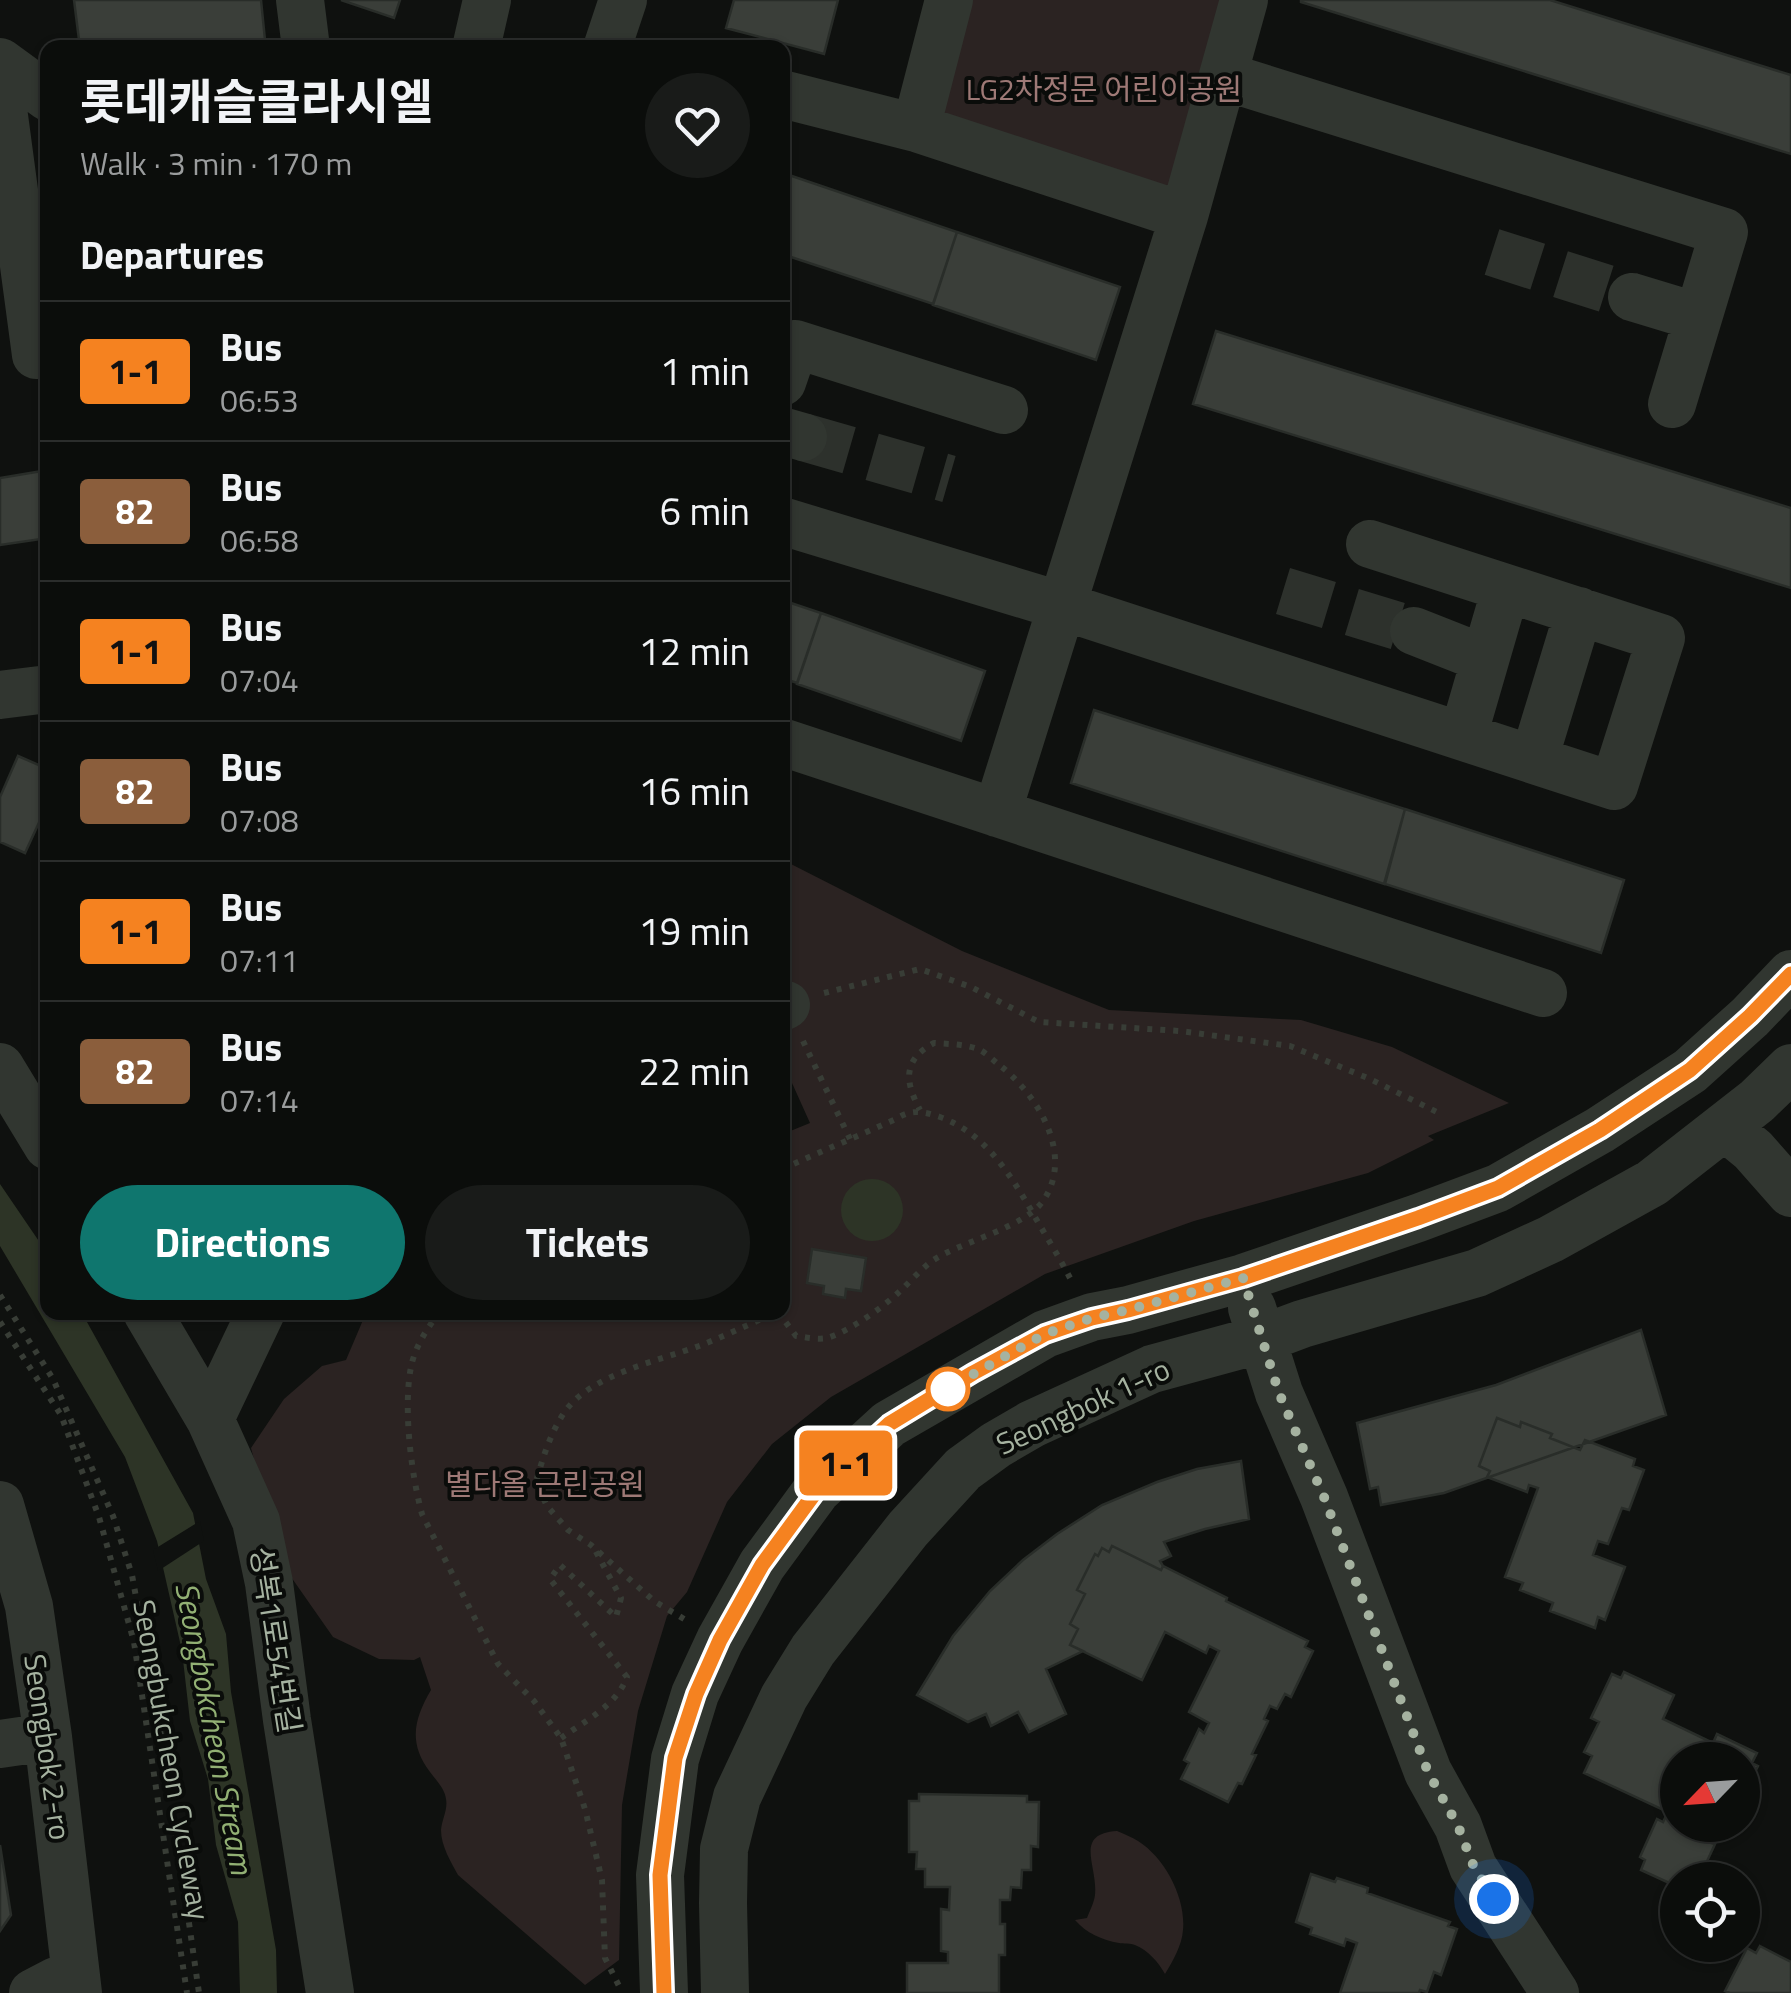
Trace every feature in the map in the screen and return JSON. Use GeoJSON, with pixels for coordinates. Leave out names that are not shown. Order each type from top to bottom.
{"type":"FeatureCollection","features":[{"type":"Feature","properties":{"kind":"street"},"geometry":{"type":"LineString","coordinates":[[300,0],[305,40]]}},
{"type":"Feature","properties":{"kind":"street"},"geometry":{"type":"LineString","coordinates":[[478,40],[488,0]]}},
{"type":"Feature","properties":{"kind":"street"},"geometry":{"type":"LineString","coordinates":[[610,40],[623,0]]}},
{"type":"Feature","properties":{"kind":"street"},"geometry":{"type":"LineString","coordinates":[[916,128],[949,0]]}},
{"type":"Feature","properties":{"kind":"street"},"geometry":{"type":"LineString","coordinates":[[996,813],[1184,216],[1244,0]]}},
{"type":"Feature","properties":{"kind":"street"},"geometry":{"type":"LineString","coordinates":[[0,62],[40,91]]}},
{"type":"Feature","properties":{"kind":"street"},"geometry":{"type":"LineString","coordinates":[[1223,76],[1724,232],[1672,404]]}},
{"type":"Feature","properties":{"kind":"street"},"geometry":{"type":"LineString","coordinates":[[0,86],[36,354],[40,354]]}},
{"type":"Feature","properties":{"kind":"street"},"geometry":{"type":"LineString","coordinates":[[790,96],[916,128],[1184,216]]}},
{"type":"Feature","properties":{"kind":"street"},"geometry":{"type":"LineString","coordinates":[[1632,296],[1698,316]]}},
{"type":"Feature","properties":{"kind":"street"},"geometry":{"type":"LineString","coordinates":[[790,357],[794,344],[1004,410]]}},
{"type":"Feature","properties":{"kind":"street"},"geometry":{"type":"LineString","coordinates":[[790,523],[1062,606],[1614,786],[1661,638],[1370,544]]}},
{"type":"Feature","properties":{"kind":"street"},"geometry":{"type":"LineString","coordinates":[[1463,736],[1506,588]]}},
{"type":"Feature","properties":{"kind":"street"},"geometry":{"type":"LineString","coordinates":[[1534,760],[1579,611]]}},
{"type":"Feature","properties":{"kind":"street"},"geometry":{"type":"LineString","coordinates":[[1414,631],[1485,659]]}},
{"type":"Feature","properties":{"kind":"street"},"geometry":{"type":"LineString","coordinates":[[0,695],[40,691]]}},
{"type":"Feature","properties":{"kind":"street"},"geometry":{"type":"LineString","coordinates":[[790,745],[1543,993]]}},
{"type":"Feature","properties":{"kind":"street"},"geometry":{"type":"LineString","coordinates":[[664,1993],[660,1875],[675,1758],[696,1694],[720,1640],[762,1565],[817,1490],[889,1424],[1045,1334],[1243,1278],[1498,1188],[1600,1130],[1690,1070],[1791,974]]}},
{"type":"Feature","properties":{"kind":"street"},"geometry":{"type":"LineString","coordinates":[[0,1067],[40,1133]]}},
{"type":"Feature","properties":{"kind":"street","name":"Seongbok 1-ro"},"geometry":{"type":"LineString","coordinates":[[726,1993],[724,1848],[737,1797],[784,1698],[813,1650],[908,1529],[963,1469],[1032,1424],[1152,1370],[1477,1273],[1551,1239],[1652,1183],[1726,1127],[1791,1068]]}},
{"type":"Feature","properties":{"kind":"street"},"geometry":{"type":"LineString","coordinates":[[1726,1127],[1753,1150],[1791,1194]]}},
{"type":"Feature","properties":{"kind":"street"},"geometry":{"type":"LineString","coordinates":[[1243,1278],[1279,1393],[1324,1497],[1428,1772],[1458,1826],[1474,1867],[1554,1993]]}},
{"type":"Feature","properties":{"kind":"street","name":"성복1로54번길"},"geometry":{"type":"LineString","coordinates":[[151,1320],[210,1419],[256,1521],[269,1583],[330,1993]]}},
{"type":"Feature","properties":{"kind":"street"},"geometry":{"type":"LineString","coordinates":[[210,1419],[257,1320]]}},
{"type":"Feature","properties":{"kind":"street","name":"Seongbok 2-ro"},"geometry":{"type":"LineString","coordinates":[[0,1505],[29,1606],[48,1737],[63,1988]]}},
{"type":"Feature","properties":{"kind":"street"},"geometry":{"type":"LineString","coordinates":[[0,1744],[48,1737]]}},
{"type":"Feature","properties":{"kind":"path"},"geometry":{"type":"LineString","coordinates":[[790,1004],[846,986],[920,970],[971,987],[1039,1022],[1180,1032],[1290,1046],[1443,1115]]}},
{"type":"Feature","properties":{"kind":"path"},"geometry":{"type":"LineString","coordinates":[[790,1018],[850,1139]]}},
{"type":"Feature","properties":{"kind":"path"},"geometry":{"type":"LineString","coordinates":[[784,1320],[796,1336],[824,1339],[893,1298],[932,1261],[1032,1213],[1046,1197],[1054,1170],[1050,1134],[1034,1101],[1010,1072],[980,1050],[934,1043],[915,1057],[908,1088],[920,1110]]}},
{"type":"Feature","properties":{"kind":"path"},"geometry":{"type":"LineString","coordinates":[[790,1165],[906,1112],[920,1110],[955,1122],[992,1151],[1014,1180],[1054,1249]]}},
{"type":"Feature","properties":{"kind":"path"},"geometry":{"type":"LineString","coordinates":[[0,1295],[53,1378],[114,1516],[132,1575],[167,1769],[200,1993]]}},
{"type":"Feature","properties":{"kind":"path"},"geometry":{"type":"LineString","coordinates":[[433,1320],[411,1366],[408,1423],[414,1482],[422,1514],[498,1664],[534,1701],[561,1738],[585,1809],[602,1880],[605,1958],[624,1993]]}},
{"type":"Feature","properties":{"kind":"path"},"geometry":{"type":"LineString","coordinates":[[720,1640],[654,1601],[592,1545],[568,1530],[547,1506],[536,1482],[546,1449],[568,1408],[593,1387],[759,1320]]}},
{"type":"Feature","properties":{"kind":"path","name":"Seongbukcheon Cycleway"},"geometry":{"type":"LineString","coordinates":[[0,1322],[61,1416],[99,1517],[134,1642],[187,1993]]}},
{"type":"Feature","properties":{"kind":"path"},"geometry":{"type":"LineString","coordinates":[[561,1738],[612,1702],[627,1677],[550,1579],[560,1565],[616,1616],[621,1598],[592,1545]]}},
{"type":"Feature","properties":{"kind":"green space","name":"LG2차정문 어린이공원"},"geometry":{"type":"Polygon","coordinates":[[[955,0],[1221,0],[1171,203],[916,128],[955,0]]]}},
{"type":"Feature","properties":{"kind":"green space","name":"별다올 근린공원"},"geometry":{"type":"Polygon","coordinates":[[[790,864],[962,951],[1109,1010],[1301,1020],[1392,1047],[1509,1103],[1428,1136],[1434,1140],[1368,1173],[1194,1221],[1045,1274],[831,1397],[772,1444],[727,1502],[687,1592],[667,1616],[638,1711],[622,1805],[619,1960],[585,1985],[458,1875],[441,1836],[445,1795],[423,1761],[416,1741],[417,1721],[431,1690],[420,1657],[379,1659],[333,1637],[282,1564],[251,1448],[284,1399],[322,1366],[346,1360],[363,1320],[790,1320],[790,1131],[810,1123],[790,1079],[790,864]]]}},
{"type":"Feature","properties":{"kind":"green space"},"geometry":{"type":"Polygon","coordinates":[[[1117,1831],[1148,1848],[1165,1868],[1177,1892],[1183,1918],[1182,1936],[1165,1974],[1140,1947],[1101,1938],[1075,1920],[1087,1918],[1094,1898],[1091,1845],[1104,1833],[1117,1831]]]}},
{"type":"Feature","properties":{"kind":"water"},"geometry":{"type":"Polygon","coordinates":[[[872,1179],[894,1188],[903,1210],[894,1232],[872,1241],[850,1232],[841,1210],[850,1188],[872,1179]]]}},
{"type":"Feature","properties":{"kind":"water"},"geometry":{"type":"Polygon","coordinates":[[[0,1184],[40,1243],[40,1314],[0,1246],[0,1184]]]}},
{"type":"Feature","properties":{"kind":"water","name":"Seongbokcheon Stream"},"geometry":{"type":"Polygon","coordinates":[[[44,1320],[86,1320],[193,1513],[206,1579],[226,1634],[231,1692],[276,1950],[277,1993],[240,1993],[238,1922],[216,1845],[208,1779],[190,1721],[182,1651],[157,1541],[125,1457],[44,1320]]]}},
{"type":"Feature","properties":{"kind":"pier"},"geometry":{"type":"Polygon","coordinates":[[[200,1521],[204,1541],[158,1571],[153,1550],[200,1521]]]}},
{"type":"Feature","properties":{"kind":"building"},"geometry":{"type":"Polygon","coordinates":[[[74,0],[261,0],[265,40],[79,40],[74,0]]]}},
{"type":"Feature","properties":{"kind":"building"},"geometry":{"type":"Polygon","coordinates":[[[341,0],[400,0],[394,18],[341,0]]]}},
{"type":"Feature","properties":{"kind":"building"},"geometry":{"type":"Polygon","coordinates":[[[734,0],[838,0],[824,54],[790,45],[790,40],[771,40],[726,28],[734,0]]]}},
{"type":"Feature","properties":{"kind":"building"},"geometry":{"type":"Polygon","coordinates":[[[1550,0],[1791,75],[1791,154],[1301,2],[1550,0]]]}},
{"type":"Feature","properties":{"kind":"building"},"geometry":{"type":"Polygon","coordinates":[[[790,175],[957,232],[933,304],[790,257],[790,175]]]}},
{"type":"Feature","properties":{"kind":"building"},"geometry":{"type":"Polygon","coordinates":[[[957,232],[1120,287],[1096,360],[933,305],[957,232]]]}},
{"type":"Feature","properties":{"kind":"building"},"geometry":{"type":"Polygon","coordinates":[[[1216,331],[1791,508],[1791,588],[1193,404],[1216,331]]]}},
{"type":"Feature","properties":{"kind":"building"},"geometry":{"type":"Polygon","coordinates":[[[40,471],[40,539],[0,545],[0,478],[40,471]]]}},
{"type":"Feature","properties":{"kind":"building"},"geometry":{"type":"Polygon","coordinates":[[[790,603],[821,613],[797,683],[790,681],[790,603]]]}},
{"type":"Feature","properties":{"kind":"building"},"geometry":{"type":"Polygon","coordinates":[[[821,613],[985,671],[961,741],[797,684],[821,613]]]}},
{"type":"Feature","properties":{"kind":"building"},"geometry":{"type":"Polygon","coordinates":[[[1094,710],[1405,809],[1384,884],[1071,783],[1094,710]]]}},
{"type":"Feature","properties":{"kind":"building"},"geometry":{"type":"Polygon","coordinates":[[[18,756],[40,766],[40,820],[25,853],[0,842],[0,797],[18,756]]]}},
{"type":"Feature","properties":{"kind":"building"},"geometry":{"type":"Polygon","coordinates":[[[1405,809],[1624,880],[1601,953],[1385,884],[1405,809]]]}},
{"type":"Feature","properties":{"kind":"building"},"geometry":{"type":"Polygon","coordinates":[[[812,1249],[866,1258],[861,1291],[846,1289],[845,1298],[823,1294],[824,1286],[807,1283],[812,1249]]]}},
{"type":"Feature","properties":{"kind":"building"},"geometry":{"type":"Polygon","coordinates":[[[1641,1330],[1666,1415],[1444,1493],[1381,1505],[1378,1487],[1370,1489],[1357,1423],[1496,1385],[1641,1330]]]}},
{"type":"Feature","properties":{"kind":"building"},"geometry":{"type":"Polygon","coordinates":[[[1497,1418],[1520,1427],[1521,1422],[1580,1450],[1585,1440],[1635,1459],[1633,1466],[1644,1470],[1629,1510],[1622,1508],[1608,1544],[1598,1541],[1593,1555],[1625,1567],[1605,1620],[1598,1617],[1595,1628],[1550,1611],[1553,1603],[1520,1590],[1523,1583],[1505,1577],[1538,1488],[1529,1485],[1527,1492],[1487,1477],[1490,1471],[1479,1466],[1497,1418]]]}},
{"type":"Feature","properties":{"kind":"building"},"geometry":{"type":"Polygon","coordinates":[[[1241,1461],[1249,1519],[1164,1542],[1171,1556],[1160,1561],[1161,1570],[1112,1546],[1109,1552],[1102,1548],[1098,1556],[1095,1554],[1077,1590],[1085,1594],[1070,1624],[1078,1629],[1070,1645],[1083,1651],[1046,1669],[1066,1714],[1029,1732],[1018,1712],[991,1726],[986,1714],[968,1722],[917,1695],[953,1636],[990,1591],[1057,1534],[1102,1505],[1157,1482],[1241,1461]]]}},
{"type":"Feature","properties":{"kind":"building"},"geometry":{"type":"Polygon","coordinates":[[[1112,1546],[1227,1598],[1226,1601],[1308,1641],[1305,1647],[1313,1651],[1291,1697],[1285,1694],[1277,1709],[1270,1706],[1264,1719],[1268,1721],[1252,1754],[1256,1755],[1228,1802],[1181,1779],[1189,1763],[1184,1760],[1199,1729],[1204,1733],[1209,1723],[1189,1712],[1219,1651],[1209,1646],[1206,1653],[1165,1632],[1142,1680],[1070,1645],[1078,1629],[1070,1624],[1085,1594],[1077,1590],[1095,1554],[1098,1556],[1102,1548],[1109,1552],[1112,1546]]]}},
{"type":"Feature","properties":{"kind":"building"},"geometry":{"type":"Polygon","coordinates":[[[1624,1672],[1674,1695],[1663,1719],[1711,1742],[1660,1742],[1660,1808],[1584,1773],[1592,1756],[1584,1752],[1599,1722],[1591,1718],[1612,1674],[1621,1678],[1624,1672]]]}},
{"type":"Feature","properties":{"kind":"building"},"geometry":{"type":"Polygon","coordinates":[[[1717,1734],[1734,1742],[1713,1742],[1717,1734]]]}},
{"type":"Feature","properties":{"kind":"building"},"geometry":{"type":"Polygon","coordinates":[[[919,1794],[1027,1796],[1027,1802],[1039,1802],[1038,1847],[1031,1846],[1031,1870],[1022,1870],[1021,1888],[1011,1887],[1010,1900],[1000,1900],[1005,1955],[999,1955],[999,1993],[907,1993],[907,1963],[948,1963],[948,1952],[941,1951],[941,1909],[949,1910],[950,1887],[925,1887],[925,1869],[916,1869],[917,1852],[909,1852],[909,1801],[919,1801],[919,1794]]]}},
{"type":"Feature","properties":{"kind":"building"},"geometry":{"type":"Polygon","coordinates":[[[1657,1819],[1660,1842],[1715,1844],[1707,1862],[1660,1862],[1660,1879],[1641,1870],[1645,1860],[1640,1857],[1657,1819]]]}},
{"type":"Feature","properties":{"kind":"building"},"geometry":{"type":"Polygon","coordinates":[[[0,1845],[11,1915],[0,1931],[0,1845]]]}},
{"type":"Feature","properties":{"kind":"building"},"geometry":{"type":"Polygon","coordinates":[[[1311,1874],[1368,1888],[1367,1893],[1450,1922],[1448,1926],[1457,1929],[1441,1975],[1434,1972],[1427,1992],[1340,1993],[1357,1943],[1346,1939],[1344,1946],[1310,1934],[1312,1928],[1296,1922],[1311,1874]]]}},
{"type":"Feature","properties":{"kind":"building"},"geometry":{"type":"Polygon","coordinates":[[[1760,1946],[1791,1962],[1791,1993],[1725,1991],[1740,1962],[1760,1962],[1760,1946]]]}},
{"type":"Feature","properties":{"kind":"tunnel"},"geometry":{"type":"LineString","coordinates":[[1492,252],[1632,297]]}},
{"type":"Feature","properties":{"kind":"tunnel"},"geometry":{"type":"LineString","coordinates":[[803,437],[949,479]]}},
{"type":"Feature","properties":{"kind":"tunnel"},"geometry":{"type":"LineString","coordinates":[[1283,591],[1414,631]]}},
{"type":"Feature","properties":{"kind":"bus line","name":"1-1"},"geometry":{"type":"LineString","coordinates":[[664,1993],[660,1875],[675,1758],[696,1694],[720,1640],[762,1565],[817,1490],[889,1424],[1045,1334],[1243,1278],[1498,1188],[1600,1130],[1690,1070],[1791,974]]}},
{"type":"Feature","properties":{"kind":"route"},"geometry":{"type":"LineString","coordinates":[[948,1389],[945,1390],[1045,1334],[1243,1278],[1279,1393],[1324,1497],[1428,1772],[1494,1899]]}}]}
